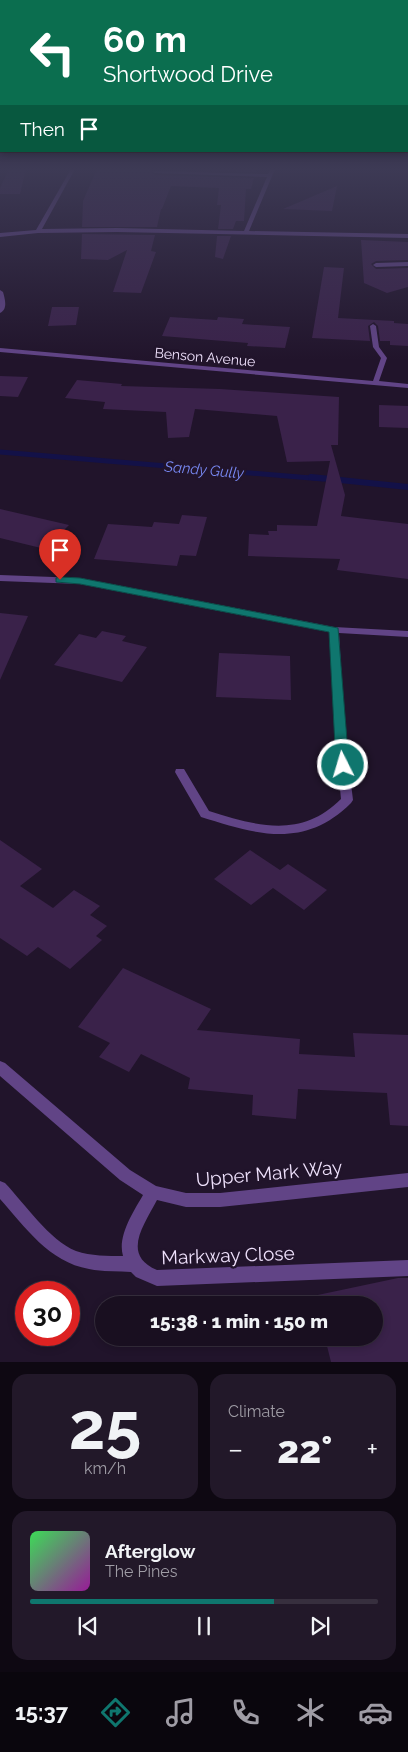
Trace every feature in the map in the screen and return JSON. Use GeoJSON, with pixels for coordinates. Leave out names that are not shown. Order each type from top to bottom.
{"type":"FeatureCollection","features":[{"type":"Feature","properties":{"kind":"street"},"geometry":{"type":"LineString","coordinates":[[0,235],[23,233]]}},
{"type":"Feature","properties":{"kind":"street"},"geometry":{"type":"LineString","coordinates":[[269,233],[408,236]]}},
{"type":"Feature","properties":{"kind":"street"},"geometry":{"type":"LineString","coordinates":[[376,265],[408,264]]}},
{"type":"Feature","properties":{"kind":"street"},"geometry":{"type":"LineString","coordinates":[[0,292],[2,303],[0,311]]}},
{"type":"Feature","properties":{"kind":"street"},"geometry":{"type":"LineString","coordinates":[[373,326],[376,347],[384,358],[375,384]]}},
{"type":"Feature","properties":{"kind":"street","name":"Benson Avenue"},"geometry":{"type":"LineString","coordinates":[[0,350],[408,386]]}},
{"type":"Feature","properties":{"kind":"street"},"geometry":{"type":"LineString","coordinates":[[0,578],[80,581],[334,630],[408,634]]}},
{"type":"Feature","properties":{"kind":"street"},"geometry":{"type":"LineString","coordinates":[[180,772],[205,814],[259,829],[294,829],[320,820],[338,810],[347,800],[340,734],[334,630]]}},
{"type":"Feature","properties":{"kind":"street","name":"Upper Mark Way"},"geometry":{"type":"LineString","coordinates":[[0,1067],[125,1175],[153,1192],[186,1200],[220,1200],[408,1180]]}},
{"type":"Feature","properties":{"kind":"street"},"geometry":{"type":"LineString","coordinates":[[0,1188],[55,1246],[74,1258],[94,1263],[133,1264],[129,1248],[130,1237],[153,1192]]}},
{"type":"Feature","properties":{"kind":"street","name":"Markway Close"},"geometry":{"type":"LineString","coordinates":[[133,1264],[143,1274],[157,1278],[408,1268]]}},
{"type":"Feature","properties":{"kind":"building"},"geometry":{"type":"Polygon","coordinates":[[[82,234],[155,235],[151,251],[156,252],[141,293],[113,292],[127,250],[108,260],[81,259],[82,234]]]}},
{"type":"Feature","properties":{"kind":"building"},"geometry":{"type":"Polygon","coordinates":[[[217,236],[231,236],[223,259],[215,257],[217,236]]]}},
{"type":"Feature","properties":{"kind":"building"},"geometry":{"type":"Polygon","coordinates":[[[361,240],[408,242],[408,260],[376,261],[371,264],[376,269],[408,268],[408,287],[387,293],[364,283],[361,240]]]}},
{"type":"Feature","properties":{"kind":"building"},"geometry":{"type":"Polygon","coordinates":[[[324,267],[344,268],[338,318],[394,321],[394,323],[408,324],[408,346],[390,345],[390,341],[380,341],[378,326],[374,322],[368,326],[370,341],[312,338],[324,267]]]}},
{"type":"Feature","properties":{"kind":"building"},"geometry":{"type":"Polygon","coordinates":[[[52,307],[79,307],[76,325],[48,326],[52,307]]]}},
{"type":"Feature","properties":{"kind":"building"},"geometry":{"type":"Polygon","coordinates":[[[170,317],[217,320],[218,317],[244,319],[242,324],[290,327],[285,348],[247,346],[248,343],[162,336],[170,317]]]}},
{"type":"Feature","properties":{"kind":"building"},"geometry":{"type":"Polygon","coordinates":[[[0,376],[28,377],[18,397],[0,396],[0,376]]]}},
{"type":"Feature","properties":{"kind":"building"},"geometry":{"type":"Polygon","coordinates":[[[77,380],[122,384],[121,386],[220,389],[339,397],[338,445],[331,445],[345,495],[341,516],[408,524],[408,579],[337,570],[340,559],[248,556],[249,534],[269,535],[268,531],[277,531],[277,525],[317,526],[330,461],[287,462],[277,416],[195,409],[189,437],[168,438],[166,412],[103,409],[105,402],[65,398],[77,380]]]}},
{"type":"Feature","properties":{"kind":"building"},"geometry":{"type":"Polygon","coordinates":[[[379,405],[408,406],[408,428],[379,427],[379,405]]]}},
{"type":"Feature","properties":{"kind":"building"},"geometry":{"type":"Polygon","coordinates":[[[0,509],[69,525],[45,549],[0,538],[0,509]]]}},
{"type":"Feature","properties":{"kind":"building"},"geometry":{"type":"Polygon","coordinates":[[[182,515],[207,517],[196,556],[180,555],[177,566],[94,559],[108,524],[152,527],[154,522],[179,524],[182,515]]]}},
{"type":"Feature","properties":{"kind":"building"},"geometry":{"type":"Polygon","coordinates":[[[0,613],[28,616],[0,680],[0,613]]]}},
{"type":"Feature","properties":{"kind":"building"},"geometry":{"type":"Polygon","coordinates":[[[102,631],[126,636],[122,641],[147,647],[122,682],[54,665],[79,634],[96,638],[102,631]]]}},
{"type":"Feature","properties":{"kind":"building"},"geometry":{"type":"Polygon","coordinates":[[[219,653],[290,656],[291,700],[216,697],[219,653]]]}},
{"type":"Feature","properties":{"kind":"building"},"geometry":{"type":"Polygon","coordinates":[[[0,840],[42,869],[20,886],[53,908],[74,890],[100,906],[90,915],[107,926],[96,936],[102,940],[70,969],[38,947],[27,956],[0,938],[0,840]]]}},
{"type":"Feature","properties":{"kind":"building"},"geometry":{"type":"Polygon","coordinates":[[[250,850],[280,870],[288,864],[327,890],[304,910],[273,888],[251,905],[214,879],[250,850]]]}},
{"type":"Feature","properties":{"kind":"building"},"geometry":{"type":"Polygon","coordinates":[[[123,968],[211,1009],[197,1030],[300,1039],[299,1054],[355,1057],[353,1033],[408,1035],[408,1126],[390,1125],[387,1093],[298,1089],[296,1119],[252,1115],[253,1095],[188,1089],[190,1078],[141,1054],[129,1072],[99,1057],[110,1043],[78,1027],[123,968]]]}},
{"type":"Feature","properties":{"kind":"building"},"geometry":{"type":"Polygon","coordinates":[[[398,1278],[408,1278],[408,1362],[331,1362],[327,1346],[383,1346],[383,1296],[313,1296],[398,1278]]]}},
{"type":"Feature","properties":{"kind":"waterway","name":"Sandy Gully"},"geometry":{"type":"LineString","coordinates":[[0,452],[323,479]]}},
{"type":"Feature","properties":{"kind":"waterway","name":"Sandy Gully"},"geometry":{"type":"LineString","coordinates":[[311,477],[408,487]]}},
{"type":"Feature","properties":{"kind":"route"},"geometry":{"type":"LineString","coordinates":[[60,580],[80,581],[334,630],[343,765]]}}]}
